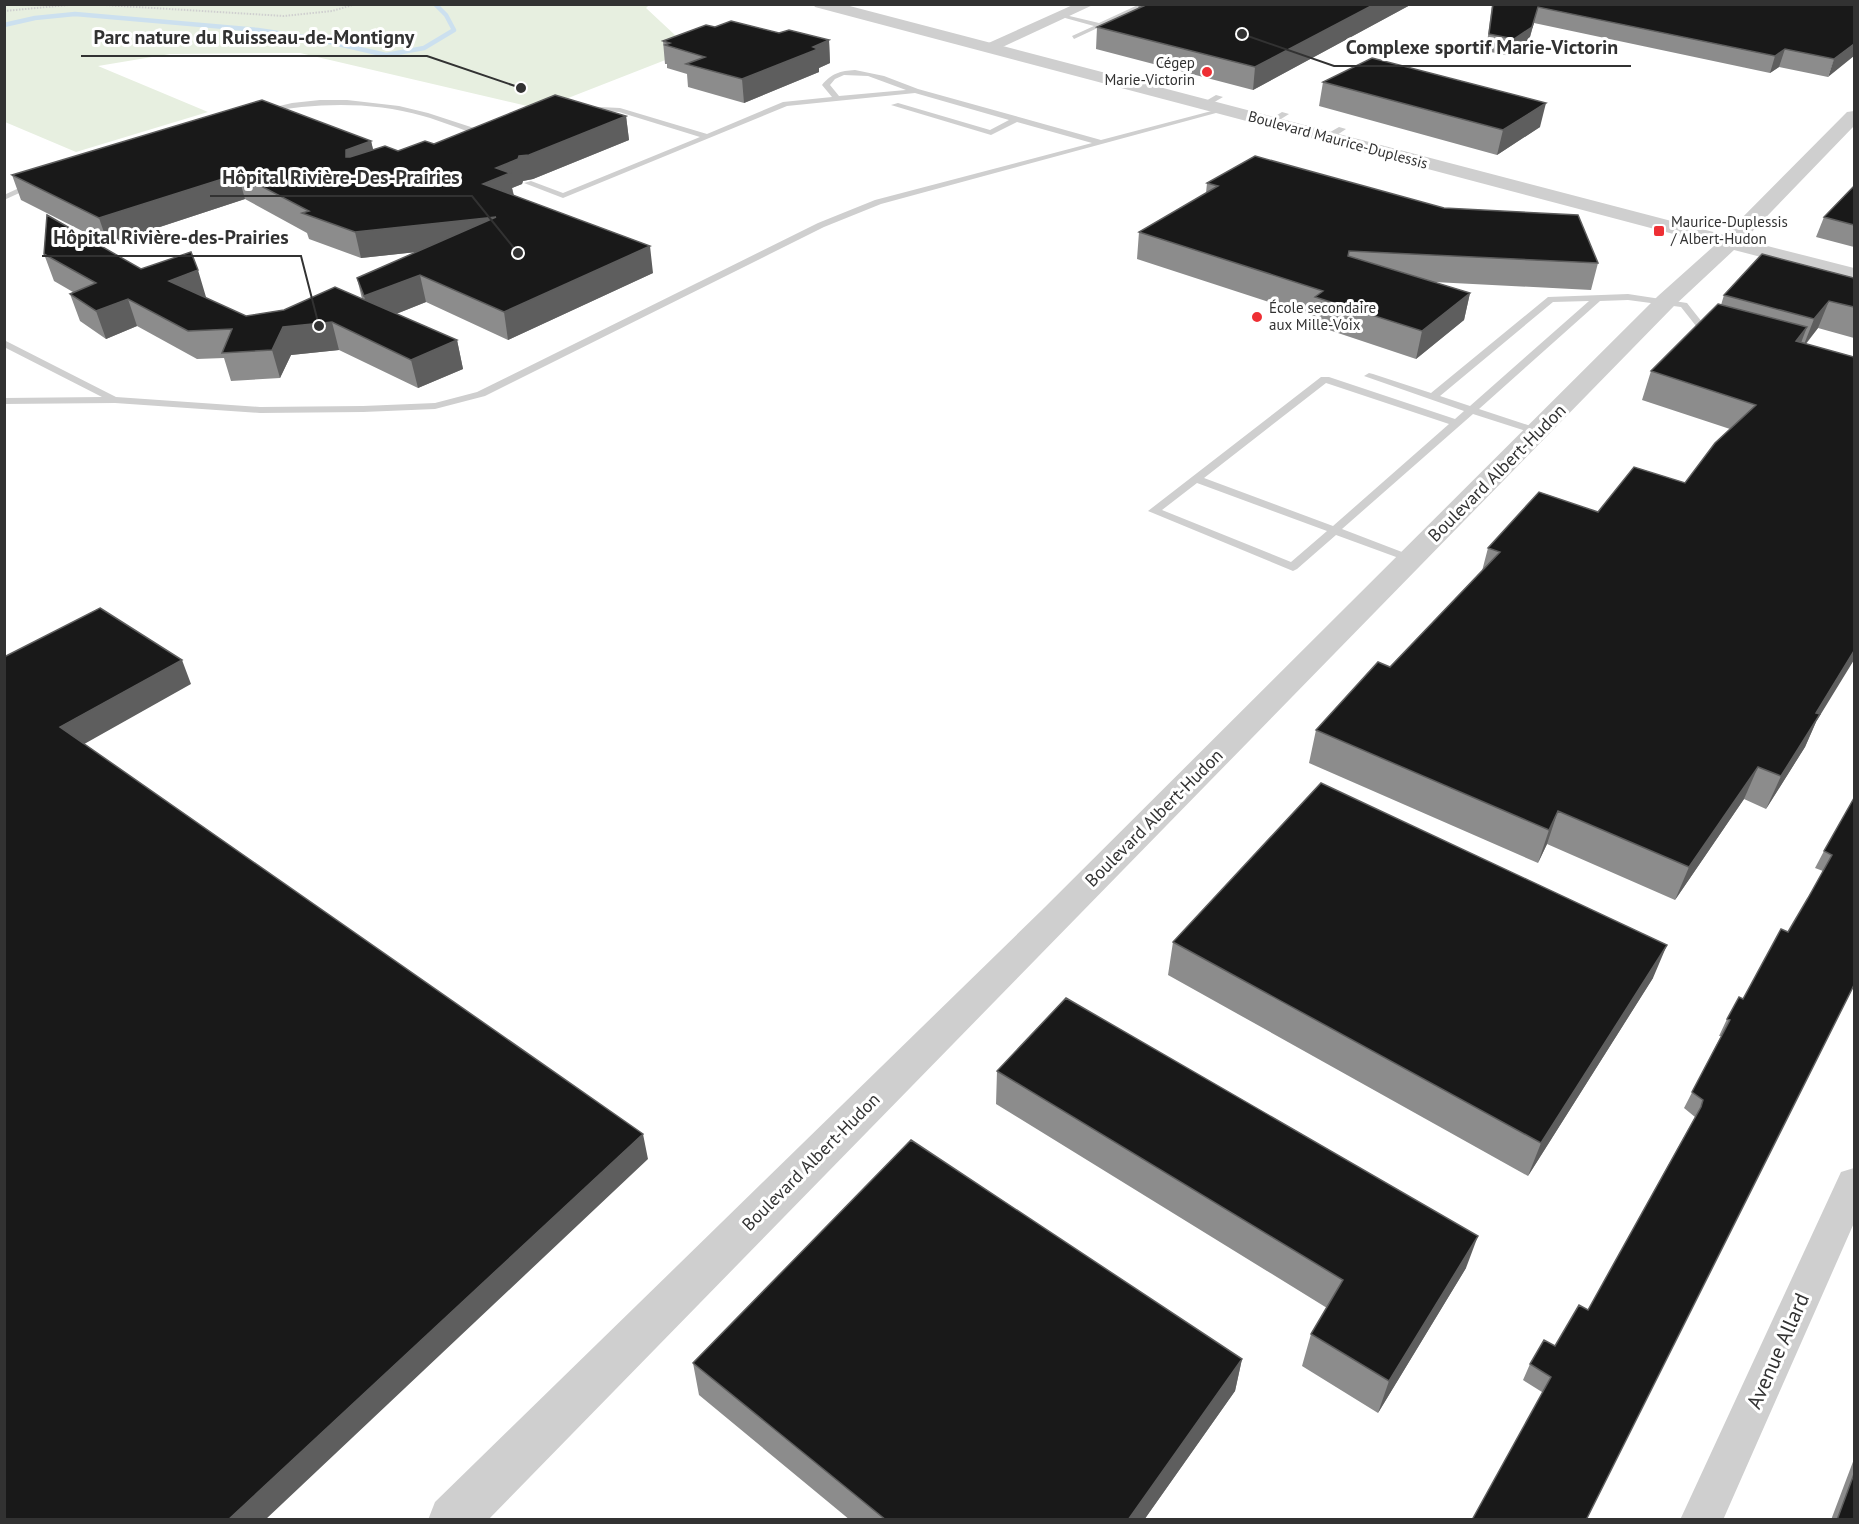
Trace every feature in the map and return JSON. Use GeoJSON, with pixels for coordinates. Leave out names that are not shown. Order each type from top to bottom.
{"type":"FeatureCollection","features":[{"type":"Feature","properties":{"kind":"street","name":"Boulevard Maurice-Duplessis"},"geometry":{"type":"LineString","coordinates":[[821,4],[996,45]]}},
{"type":"Feature","properties":{"kind":"street","name":"Boulevard Maurice-Duplessis"},"geometry":{"type":"LineString","coordinates":[[861,4],[996,45],[1215,104],[1735,237],[1854,261]]}},
{"type":"Feature","properties":{"kind":"street"},"geometry":{"type":"LineString","coordinates":[[996,45],[1088,4]]}},
{"type":"Feature","properties":{"kind":"street","name":"Boulevard Albert-Hudon"},"geometry":{"type":"LineString","coordinates":[[453,1520],[1539,432],[1666,301],[1735,237],[1854,116]]}},
{"type":"Feature","properties":{"kind":"street","name":"Boulevard Maurice-Duplessis"},"geometry":{"type":"LineString","coordinates":[[1735,237],[1840,275]]}},
{"type":"Feature","properties":{"kind":"street","name":"Avenue Allard"},"geometry":{"type":"LineString","coordinates":[[1701,1520],[1852,1197]]}},
{"type":"Feature","properties":{"kind":"lane"},"geometry":{"type":"LineString","coordinates":[[1074,37],[1146,4]]}},
{"type":"Feature","properties":{"kind":"lane"},"geometry":{"type":"LineString","coordinates":[[1061,16],[1100,25]]}},
{"type":"Feature","properties":{"kind":"lane"},"geometry":{"type":"LineString","coordinates":[[837,99],[826,85],[836,76],[849,74],[878,76],[915,91],[1100,143]]}},
{"type":"Feature","properties":{"kind":"lane"},"geometry":{"type":"LineString","coordinates":[[528,183],[563,196],[786,104],[915,91]]}},
{"type":"Feature","properties":{"kind":"lane"},"geometry":{"type":"LineString","coordinates":[[247,114],[291,105],[338,100],[399,106],[439,117],[480,133]]}},
{"type":"Feature","properties":{"kind":"lane"},"geometry":{"type":"LineString","coordinates":[[4,401],[115,400],[260,410],[435,406],[469,397],[516,377],[821,225],[878,202],[1100,143],[1215,104]]}},
{"type":"Feature","properties":{"kind":"lane"},"geometry":{"type":"LineString","coordinates":[[895,105],[991,133],[1016,119]]}},
{"type":"Feature","properties":{"kind":"lane"},"geometry":{"type":"LineString","coordinates":[[577,107],[620,110],[707,136]]}},
{"type":"Feature","properties":{"kind":"lane"},"geometry":{"type":"LineString","coordinates":[[470,136],[497,127]]}},
{"type":"Feature","properties":{"kind":"lane"},"geometry":{"type":"LineString","coordinates":[[4,198],[40,182]]}},
{"type":"Feature","properties":{"kind":"lane"},"geometry":{"type":"LineString","coordinates":[[1433,397],[1551,299],[1628,297],[1666,301],[1684,305],[1699,324],[1721,330]]}},
{"type":"Feature","properties":{"kind":"lane"},"geometry":{"type":"LineString","coordinates":[[1456,423],[1325,379],[1154,511],[1293,567],[1598,298]]}},
{"type":"Feature","properties":{"kind":"lane"},"geometry":{"type":"LineString","coordinates":[[4,343],[115,400]]}},
{"type":"Feature","properties":{"kind":"lane"},"geometry":{"type":"LineString","coordinates":[[1369,376],[1539,432]]}},
{"type":"Feature","properties":{"kind":"lane"},"geometry":{"type":"LineString","coordinates":[[1197,479],[1411,559]]}},
{"type":"Feature","properties":{"kind":"path"},"geometry":{"type":"LineString","coordinates":[[4,11],[79,4]]}},
{"type":"Feature","properties":{"kind":"path"},"geometry":{"type":"LineString","coordinates":[[88,4],[236,15],[297,15],[346,8],[356,4]]}},
{"type":"Feature","properties":{"kind":"green space"},"geometry":{"type":"Polygon","coordinates":[[[5,5],[649,5],[646,8],[691,50],[540,109],[300,53],[170,54],[98,66],[208,112],[76,152],[5,122],[5,5]]]}},
{"type":"Feature","properties":{"kind":"building"},"geometry":{"type":"Polygon","coordinates":[[[1148,4],[1375,4],[1255,67],[1097,27],[1148,4]]]}},
{"type":"Feature","properties":{"kind":"building"},"geometry":{"type":"Polygon","coordinates":[[[1493,4],[1854,4],[1854,44],[1834,59],[1785,49],[1775,56],[1538,7],[1532,27],[1514,39],[1489,34],[1493,4]]]}},
{"type":"Feature","properties":{"kind":"building"},"geometry":{"type":"Polygon","coordinates":[[[731,21],[779,33],[789,30],[829,40],[813,47],[818,49],[742,79],[686,64],[705,57],[665,45],[670,43],[663,41],[706,25],[715,27],[731,21]]]}},
{"type":"Feature","properties":{"kind":"building"},"geometry":{"type":"Polygon","coordinates":[[[1372,58],[1546,103],[1503,130],[1323,82],[1372,58]]]}},
{"type":"Feature","properties":{"kind":"building"},"geometry":{"type":"Polygon","coordinates":[[[555,95],[626,116],[529,155],[519,156],[518,159],[496,168],[510,173],[483,184],[650,246],[504,312],[420,275],[364,296],[357,278],[496,217],[355,232],[302,213],[309,211],[238,174],[99,218],[12,175],[262,100],[371,141],[346,150],[346,157],[350,157],[385,146],[398,151],[425,141],[434,144],[555,95]]]}},
{"type":"Feature","properties":{"kind":"building"},"geometry":{"type":"Polygon","coordinates":[[[1255,156],[1444,208],[1578,215],[1598,263],[1349,251],[1348,256],[1470,293],[1422,331],[1315,297],[1323,291],[1139,232],[1218,186],[1207,183],[1255,156]]]}},
{"type":"Feature","properties":{"kind":"building"},"geometry":{"type":"Polygon","coordinates":[[[1854,186],[1854,225],[1824,217],[1854,186]]]}},
{"type":"Feature","properties":{"kind":"building"},"geometry":{"type":"Polygon","coordinates":[[[47,215],[141,269],[191,252],[198,270],[169,281],[246,316],[284,310],[335,287],[457,340],[411,360],[332,322],[283,327],[272,350],[222,353],[232,329],[188,331],[128,299],[96,311],[70,294],[96,283],[44,254],[47,215]]]}},
{"type":"Feature","properties":{"kind":"building"},"geometry":{"type":"Polygon","coordinates":[[[1762,254],[1854,278],[1854,307],[1829,301],[1814,319],[1724,295],[1762,254]]]}},
{"type":"Feature","properties":{"kind":"building"},"geometry":{"type":"Polygon","coordinates":[[[1718,304],[1807,327],[1796,341],[1854,357],[1854,651],[1816,713],[1820,714],[1781,776],[1758,767],[1689,867],[1558,811],[1549,830],[1316,730],[1378,662],[1390,667],[1500,552],[1488,548],[1539,492],[1598,512],[1634,467],[1685,483],[1715,443],[1756,405],[1651,371],[1718,304]]]}},
{"type":"Feature","properties":{"kind":"building"},"geometry":{"type":"Polygon","coordinates":[[[100,608],[182,660],[60,727],[643,1134],[228,1520],[4,1520],[4,657],[100,608]]]}},
{"type":"Feature","properties":{"kind":"building"},"geometry":{"type":"Polygon","coordinates":[[[1321,783],[1667,945],[1541,1143],[1173,942],[1321,783]]]}},
{"type":"Feature","properties":{"kind":"building"},"geometry":{"type":"Polygon","coordinates":[[[1854,798],[1854,985],[1586,1520],[1472,1520],[1551,1377],[1530,1364],[1544,1340],[1555,1346],[1579,1305],[1588,1310],[1701,1107],[1703,1100],[1692,1092],[1730,1020],[1727,1019],[1739,997],[1743,999],[1781,929],[1788,932],[1808,898],[1832,855],[1824,851],[1854,798]]]}},
{"type":"Feature","properties":{"kind":"building"},"geometry":{"type":"Polygon","coordinates":[[[1066,998],[1478,1236],[1389,1381],[1311,1334],[1343,1280],[997,1071],[1066,998]]]}},
{"type":"Feature","properties":{"kind":"building"},"geometry":{"type":"Polygon","coordinates":[[[911,1140],[1242,1359],[1128,1520],[886,1520],[693,1363],[911,1140]]]}},
{"type":"Feature","properties":{"kind":"building"},"geometry":{"type":"Polygon","coordinates":[[[1854,1474],[1854,1520],[1837,1520],[1854,1474]]]}},
{"type":"Feature","properties":{"kind":"waterway"},"geometry":{"type":"LineString","coordinates":[[4,25],[35,18],[75,14],[258,30],[312,38],[386,55],[424,48],[454,30],[446,15],[435,4]]}},
{"type":"Feature","properties":{"kind":"place","name":"Complexe sportif Marie-Victorin"},"geometry":{"type":"Point","coordinates":[1242,34]}},
{"type":"Feature","properties":{"kind":"place","name":"Cégep Marie-Victorin"},"geometry":{"type":"Point","coordinates":[1207,72]}},
{"type":"Feature","properties":{"kind":"place","name":"Parc nature du Ruisseau-de-Montigny"},"geometry":{"type":"Point","coordinates":[521,88]}},
{"type":"Feature","properties":{"kind":"place","name":"Maurice-Duplessis / Albert-Hudon"},"geometry":{"type":"Point","coordinates":[1659,231]}},
{"type":"Feature","properties":{"kind":"place","name":"Hôpital Rivière-Des-Prairies"},"geometry":{"type":"Point","coordinates":[518,253]}},
{"type":"Feature","properties":{"kind":"place","name":"École secondaire aux Mille-Voix"},"geometry":{"type":"Point","coordinates":[1257,317]}},
{"type":"Feature","properties":{"kind":"place","name":"Hôpital Rivière-des-Prairies"},"geometry":{"type":"Point","coordinates":[319,326]}}]}
